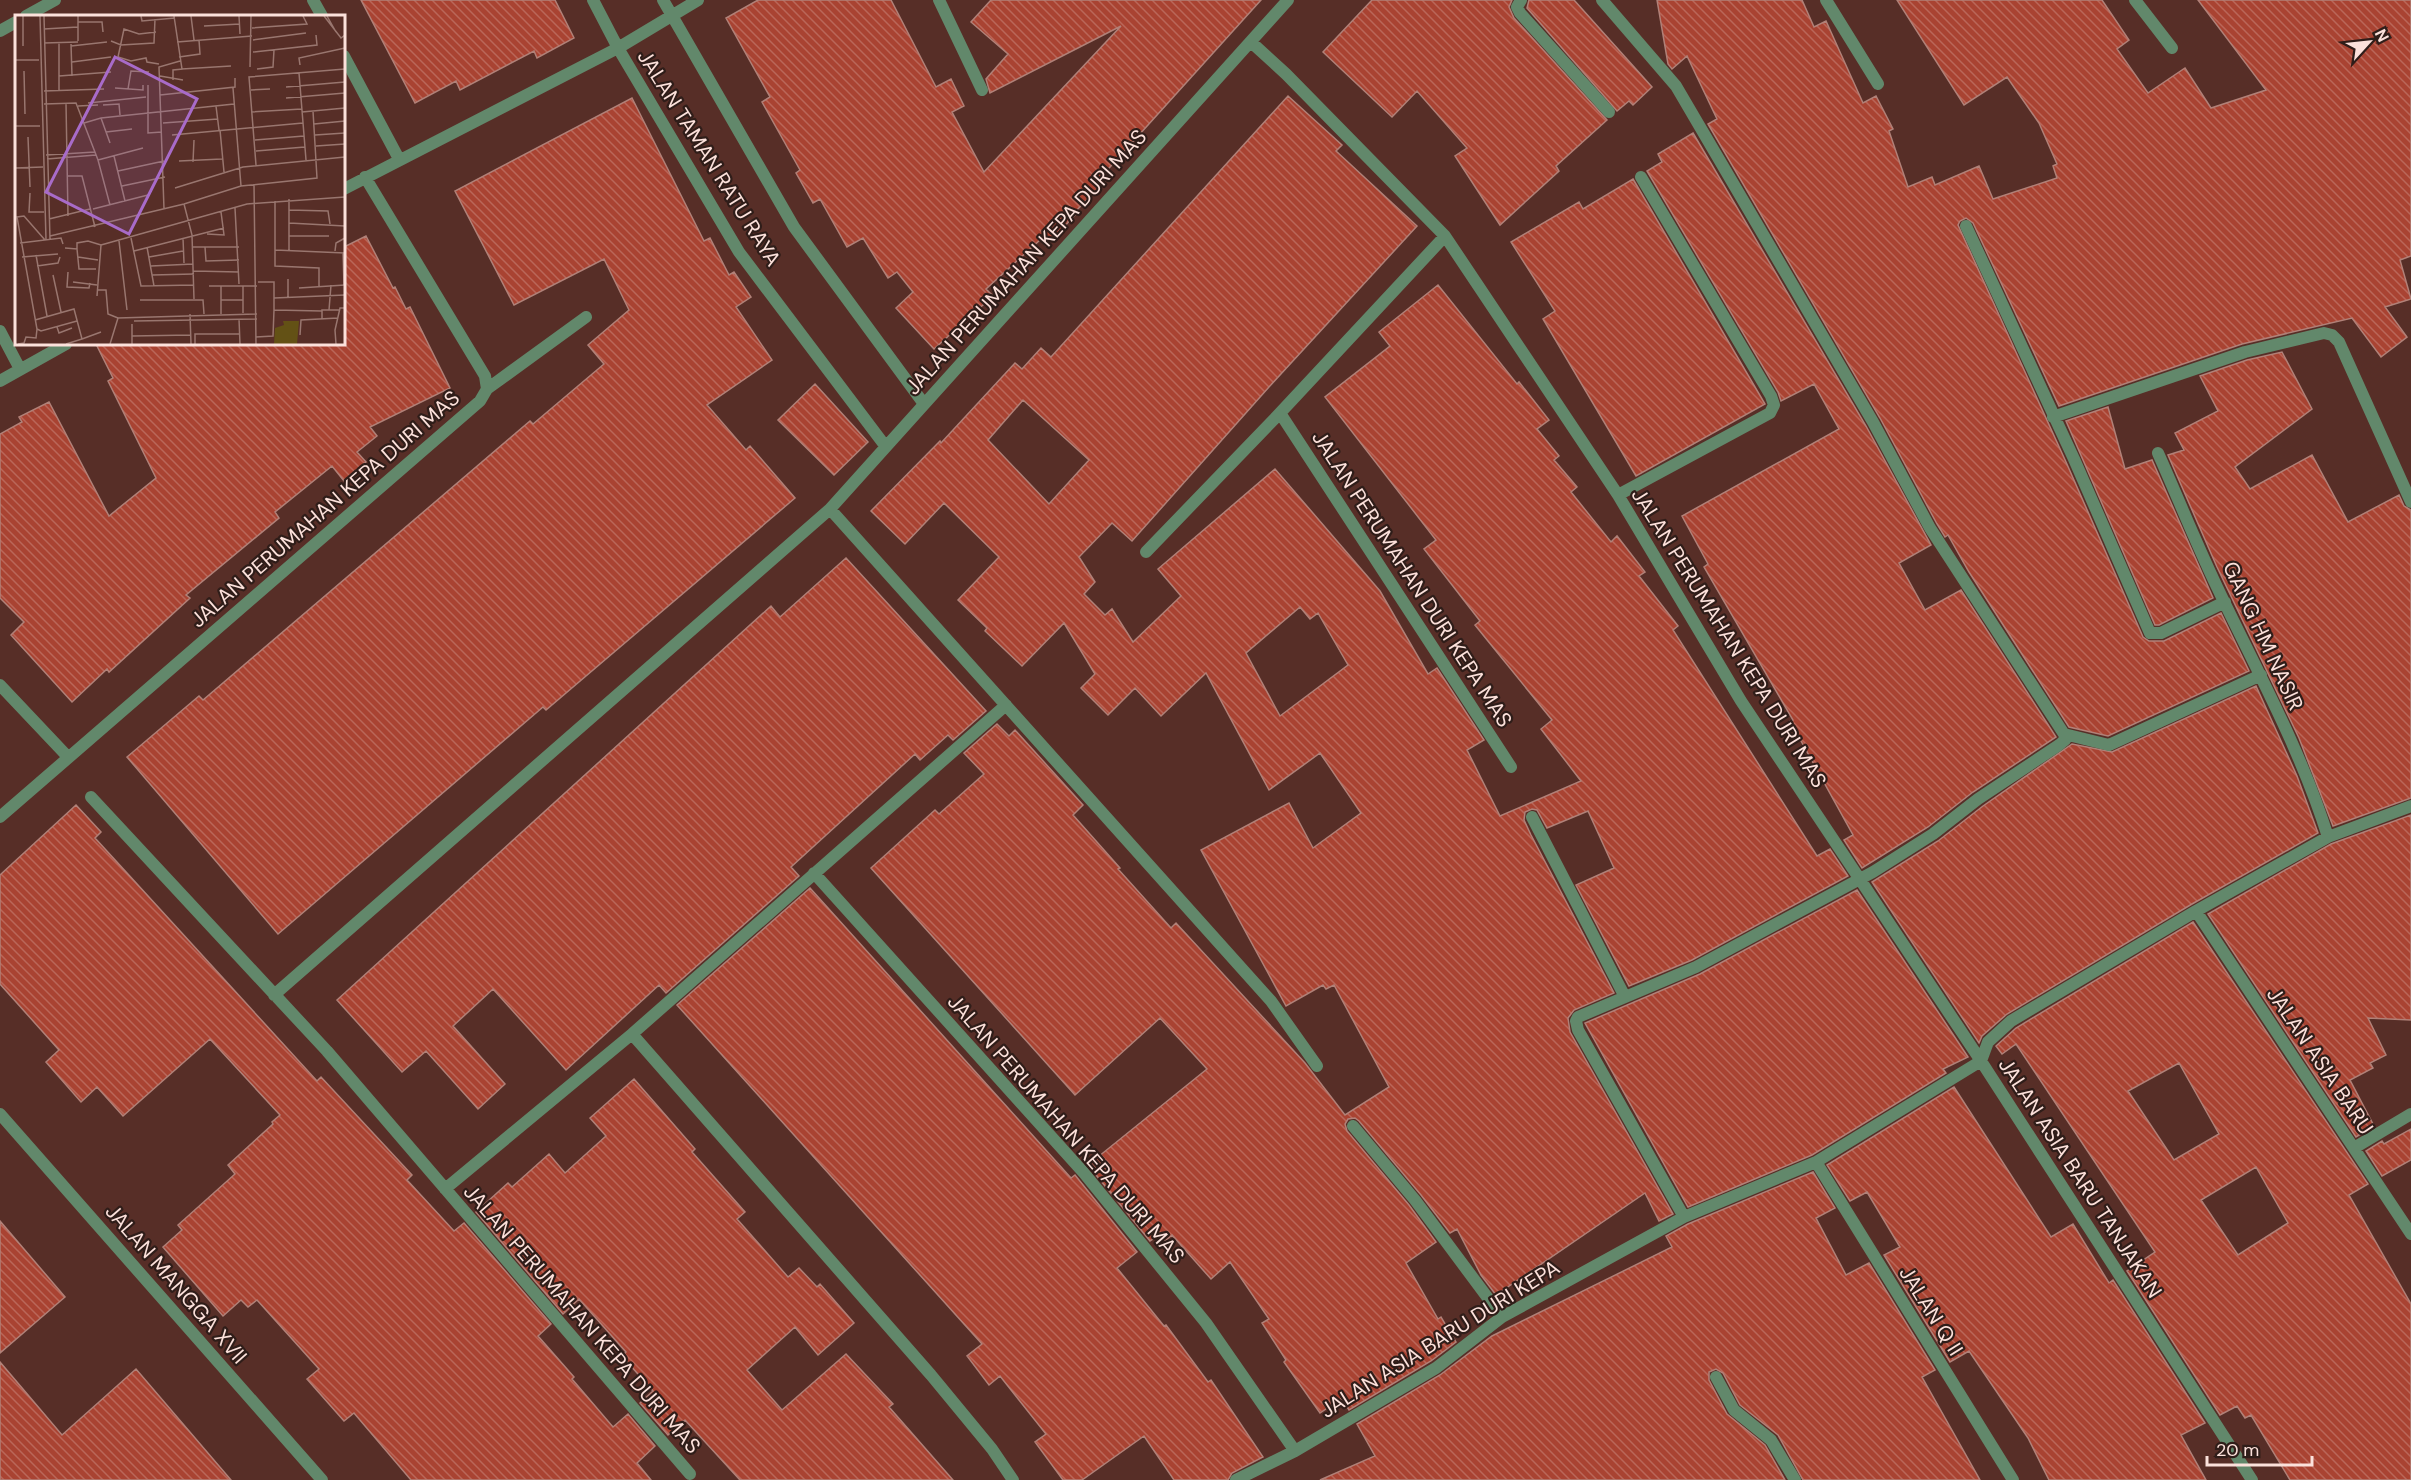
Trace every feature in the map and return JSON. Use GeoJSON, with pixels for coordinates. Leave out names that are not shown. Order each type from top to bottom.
{"type":"FeatureCollection","features":[{"type":"Feature","properties":{"kind":"street"},"geometry":{"type":"LineString","coordinates":[[28,15],[55,0]]}},
{"type":"Feature","properties":{"kind":"street"},"geometry":{"type":"LineString","coordinates":[[313,0],[321,15]]}},
{"type":"Feature","properties":{"kind":"street","name":"JALAN TAMAN RATU RAYA"},"geometry":{"type":"LineString","coordinates":[[592,0],[739,252],[886,447]]}},
{"type":"Feature","properties":{"kind":"street","name":"JALAN TAMAN RATU RAYA"},"geometry":{"type":"LineString","coordinates":[[663,0],[794,227],[924,404]]}},
{"type":"Feature","properties":{"kind":"street"},"geometry":{"type":"LineString","coordinates":[[345,188],[618,48],[698,0]]}},
{"type":"Feature","properties":{"kind":"street"},"geometry":{"type":"LineString","coordinates":[[939,0],[982,90]]}},
{"type":"Feature","properties":{"kind":"street","name":"JALAN PERUMAHAN KEPA DURI MAS"},"geometry":{"type":"LineString","coordinates":[[274,995],[830,509],[1288,0]]}},
{"type":"Feature","properties":{"kind":"street"},"geometry":{"type":"LineString","coordinates":[[1521,0],[1517,7],[1520,13],[1609,112]]}},
{"type":"Feature","properties":{"kind":"street"},"geometry":{"type":"LineString","coordinates":[[1602,0],[1676,86],[1873,422],[1930,528],[2064,734],[2065,740],[1978,799],[1933,834],[1858,880],[1696,967],[1582,1014],[1576,1022],[1578,1030],[1684,1217]]}},
{"type":"Feature","properties":{"kind":"street"},"geometry":{"type":"LineString","coordinates":[[1826,0],[1878,84]]}},
{"type":"Feature","properties":{"kind":"street"},"geometry":{"type":"LineString","coordinates":[[2135,0],[2172,48]]}},
{"type":"Feature","properties":{"kind":"street"},"geometry":{"type":"LineString","coordinates":[[0,31],[15,23]]}},
{"type":"Feature","properties":{"kind":"street","name":"JALAN PERUMAHAN KEPA DURI MAS"},"geometry":{"type":"LineString","coordinates":[[1251,42],[1294,82],[1445,236],[1618,495],[1741,701],[1858,880],[1981,1061]]}},
{"type":"Feature","properties":{"kind":"street"},"geometry":{"type":"LineString","coordinates":[[345,58],[399,159]]}},
{"type":"Feature","properties":{"kind":"street","name":"JALAN PERUMAHAN KEPA DURI MAS"},"geometry":{"type":"LineString","coordinates":[[0,817],[480,401],[487,389],[485,376],[365,177]]}},
{"type":"Feature","properties":{"kind":"street"},"geometry":{"type":"LineString","coordinates":[[1618,495],[1770,412],[1774,405],[1772,396],[1641,177]]}},
{"type":"Feature","properties":{"kind":"street"},"geometry":{"type":"LineString","coordinates":[[1966,226],[2150,633],[2161,633],[2225,602]]}},
{"type":"Feature","properties":{"kind":"street"},"geometry":{"type":"LineString","coordinates":[[1146,552],[1445,236]]}},
{"type":"Feature","properties":{"kind":"street"},"geometry":{"type":"LineString","coordinates":[[487,389],[586,317]]}},
{"type":"Feature","properties":{"kind":"street"},"geometry":{"type":"LineString","coordinates":[[0,331],[20,369]]}},
{"type":"Feature","properties":{"kind":"street"},"geometry":{"type":"LineString","coordinates":[[2054,417],[2245,352],[2324,333],[2332,335],[2339,342],[2411,501]]}},
{"type":"Feature","properties":{"kind":"street"},"geometry":{"type":"LineString","coordinates":[[0,381],[64,345]]}},
{"type":"Feature","properties":{"kind":"street","name":"JALAN PERUMAHAN DURI KEPA MAS"},"geometry":{"type":"LineString","coordinates":[[1280,413],[1510,767]]}},
{"type":"Feature","properties":{"kind":"street","name":"GANG HM NASIR"},"geometry":{"type":"LineString","coordinates":[[2158,453],[2225,602],[2261,675],[2315,797],[2328,837]]}},
{"type":"Feature","properties":{"kind":"street"},"geometry":{"type":"LineString","coordinates":[[830,509],[1271,1001],[1317,1066]]}},
{"type":"Feature","properties":{"kind":"street"},"geometry":{"type":"LineString","coordinates":[[2064,734],[2109,745],[2261,675]]}},
{"type":"Feature","properties":{"kind":"street"},"geometry":{"type":"LineString","coordinates":[[0,685],[68,757]]}},
{"type":"Feature","properties":{"kind":"street","name":"JALAN PERUMAHAN KEPA DURI MAS"},"geometry":{"type":"LineString","coordinates":[[445,1189],[632,1034],[1006,705]]}},
{"type":"Feature","properties":{"kind":"street","name":"JALAN PERUMAHAN KEPA DURI MAS"},"geometry":{"type":"LineString","coordinates":[[91,797],[327,1051],[690,1474]]}},
{"type":"Feature","properties":{"kind":"street","name":"JALAN ASIA BARU TANJAKAN"},"geometry":{"type":"LineString","coordinates":[[2252,1480],[1981,1061],[1988,1042],[2010,1021],[2196,911],[2328,837],[2411,806]]}},
{"type":"Feature","properties":{"kind":"street"},"geometry":{"type":"LineString","coordinates":[[1532,817],[1625,997]]}},
{"type":"Feature","properties":{"kind":"street","name":"JALAN PERUMAHAN KEPA DURI MAS"},"geometry":{"type":"LineString","coordinates":[[814,873],[1084,1173],[1206,1323],[1295,1451]]}},
{"type":"Feature","properties":{"kind":"street","name":"JALAN ASIA BARU"},"geometry":{"type":"LineString","coordinates":[[2196,911],[2411,1234]]}},
{"type":"Feature","properties":{"kind":"street"},"geometry":{"type":"LineString","coordinates":[[632,1034],[931,1375],[992,1449],[1013,1480]]}},
{"type":"Feature","properties":{"kind":"street","name":"JALAN ASIA BARU DURI KEPA"},"geometry":{"type":"LineString","coordinates":[[1236,1480],[1295,1451],[1436,1368],[1502,1317],[1684,1217],[1816,1162],[1981,1061]]}},
{"type":"Feature","properties":{"kind":"street","name":"JALAN MANGGA XVII"},"geometry":{"type":"LineString","coordinates":[[0,1114],[322,1480]]}},
{"type":"Feature","properties":{"kind":"street"},"geometry":{"type":"LineString","coordinates":[[2354,1148],[2411,1114]]}},
{"type":"Feature","properties":{"kind":"street"},"geometry":{"type":"LineString","coordinates":[[1353,1126],[1415,1200],[1502,1317]]}},
{"type":"Feature","properties":{"kind":"street","name":"JALAN Q II"},"geometry":{"type":"LineString","coordinates":[[1816,1162],[2013,1480]]}},
{"type":"Feature","properties":{"kind":"street"},"geometry":{"type":"LineString","coordinates":[[1716,1377],[1734,1410],[1771,1440],[1795,1480]]}},
{"type":"Feature","properties":{"kind":"building"},"geometry":{"type":"Polygon","coordinates":[[[361,0],[555,0],[574,38],[537,58],[534,51],[460,90],[456,81],[415,103],[361,0]]]}},
{"type":"Feature","properties":{"kind":"building"},"geometry":{"type":"Polygon","coordinates":[[[758,0],[891,0],[936,87],[951,79],[964,106],[952,112],[984,172],[1121,26],[990,93],[986,79],[1008,54],[971,22],[991,0],[1261,0],[1101,177],[1105,181],[1074,213],[1076,214],[1046,246],[1040,240],[986,289],[993,296],[934,349],[896,308],[913,292],[897,272],[888,278],[863,238],[847,247],[820,199],[813,203],[796,173],[800,170],[762,102],[770,97],[726,18],[758,0]]]}},
{"type":"Feature","properties":{"kind":"building"},"geometry":{"type":"Polygon","coordinates":[[[1372,0],[1512,0],[1509,7],[1514,18],[1607,120],[1556,166],[1559,171],[1500,225],[1455,156],[1467,148],[1417,91],[1392,117],[1323,52],[1372,0]]]}},
{"type":"Feature","properties":{"kind":"building"},"geometry":{"type":"Polygon","coordinates":[[[1529,0],[1574,0],[1652,87],[1633,105],[1629,101],[1617,111],[1527,8],[1529,0]]]}},
{"type":"Feature","properties":{"kind":"building"},"geometry":{"type":"Polygon","coordinates":[[[1657,0],[1802,0],[1814,27],[1826,21],[1863,103],[1876,96],[1893,129],[1889,131],[1908,187],[1932,177],[1935,185],[1979,166],[1993,199],[2057,178],[2053,166],[2057,164],[2039,123],[2007,77],[1964,105],[1897,0],[2102,0],[2129,40],[2117,49],[2148,93],[2185,68],[2211,108],[2266,90],[2198,0],[2411,0],[2411,256],[2400,260],[2411,299],[2385,307],[2407,337],[2381,357],[2352,318],[2242,344],[2059,406],[1973,223],[1966,218],[1958,225],[2143,637],[2149,641],[2164,641],[2221,613],[2249,671],[2108,736],[2069,727],[1969,572],[1948,535],[1945,537],[1937,524],[1880,418],[1708,124],[1717,119],[1687,56],[1672,69],[1668,64],[1657,0]]]}},
{"type":"Feature","properties":{"kind":"building"},"geometry":{"type":"Polygon","coordinates":[[[1288,96],[1342,145],[1336,151],[1417,226],[1132,541],[1112,523],[1079,557],[1095,582],[1084,594],[1105,615],[1112,609],[1133,642],[1181,596],[1158,569],[1275,469],[1380,591],[1428,674],[1437,668],[1484,740],[1467,750],[1500,816],[1581,781],[1541,729],[1552,720],[1475,625],[1480,621],[1424,549],[1436,540],[1325,397],[1390,346],[1379,332],[1438,285],[1517,384],[1519,382],[1549,420],[1537,429],[1559,456],[1554,460],[1577,487],[1571,492],[1611,542],[1617,536],[1645,572],[1639,576],[1678,626],[1673,630],[1817,856],[1830,849],[1848,876],[1692,960],[1629,986],[1576,885],[1614,868],[1588,811],[1547,828],[1537,810],[1532,809],[1525,812],[1524,820],[1531,835],[1614,993],[1574,1010],[1568,1018],[1570,1032],[1673,1214],[1659,1221],[1645,1193],[1496,1295],[1481,1275],[1457,1229],[1450,1233],[1359,1121],[1355,1118],[1348,1119],[1345,1124],[1347,1131],[1409,1205],[1436,1242],[1406,1263],[1438,1319],[1441,1317],[1456,1342],[1431,1361],[1349,1410],[1342,1398],[1320,1413],[1284,1362],[1286,1360],[1262,1323],[1269,1319],[1230,1262],[1211,1279],[1172,1235],[1165,1241],[1159,1235],[1150,1241],[1088,1165],[1207,1069],[1160,1018],[1075,1095],[871,868],[935,810],[939,814],[984,774],[964,753],[997,724],[1009,736],[1015,730],[1083,805],[1073,815],[1120,868],[1118,869],[1171,928],[1176,923],[1305,1063],[1345,1115],[1389,1087],[1334,985],[1326,989],[1323,985],[1286,1006],[1201,850],[1289,803],[1313,848],[1361,813],[1320,753],[1269,790],[1206,673],[1161,716],[1135,688],[1108,715],[1081,688],[1095,674],[1064,623],[1022,666],[985,631],[987,628],[958,600],[999,557],[944,503],[905,544],[871,511],[940,441],[941,443],[1015,363],[1022,369],[1041,348],[1051,357],[1288,96]],[[1023,400],[988,440],[1049,504],[1089,460],[1023,400]],[[1300,607],[1246,653],[1280,716],[1348,665],[1318,613],[1310,619],[1300,607]]]}},
{"type":"Feature","properties":{"kind":"building"},"geometry":{"type":"Polygon","coordinates":[[[632,98],[704,241],[710,238],[729,275],[734,272],[751,297],[736,307],[772,360],[707,405],[746,450],[750,446],[795,498],[546,710],[543,707],[278,934],[127,757],[199,696],[203,700],[530,421],[533,424],[604,364],[588,345],[629,310],[604,259],[514,305],[455,191],[632,98]]]}},
{"type":"Feature","properties":{"kind":"building"},"geometry":{"type":"Polygon","coordinates":[[[1693,133],[1866,426],[1931,545],[1899,563],[1925,610],[1961,590],[2056,737],[1973,792],[1928,827],[1862,868],[1844,840],[1853,835],[1790,721],[1793,720],[1704,567],[1708,564],[1682,516],[1839,429],[1814,384],[1781,401],[1778,392],[1647,171],[1662,162],[1658,154],[1693,133]]]}},
{"type":"Feature","properties":{"kind":"building"},"geometry":{"type":"Polygon","coordinates":[[[1633,179],[1765,404],[1636,476],[1543,319],[1555,311],[1511,242],[1579,202],[1583,209],[1633,179]]]}},
{"type":"Feature","properties":{"kind":"building"},"geometry":{"type":"Polygon","coordinates":[[[366,236],[406,309],[410,307],[450,388],[370,427],[377,436],[357,452],[366,462],[344,481],[332,466],[275,512],[279,518],[186,595],[190,598],[109,672],[107,669],[72,702],[11,635],[24,622],[0,598],[0,434],[22,422],[19,417],[49,402],[109,516],[156,478],[108,381],[113,378],[96,345],[345,345],[345,246],[366,236]]]}},
{"type":"Feature","properties":{"kind":"building"},"geometry":{"type":"Polygon","coordinates":[[[2282,352],[2312,409],[2235,467],[2250,489],[2312,455],[2348,522],[2399,495],[2404,506],[2411,510],[2411,798],[2333,826],[2299,738],[2217,567],[2168,455],[2184,450],[2175,433],[2218,411],[2200,376],[2247,360],[2282,352]]]}},
{"type":"Feature","properties":{"kind":"building"},"geometry":{"type":"Polygon","coordinates":[[[815,384],[868,442],[834,475],[778,420],[815,384]]]}},
{"type":"Feature","properties":{"kind":"building"},"geometry":{"type":"Polygon","coordinates":[[[2108,407],[2125,469],[2152,460],[2213,598],[2159,625],[2155,625],[2066,421],[2108,407]]]}},
{"type":"Feature","properties":{"kind":"building"},"geometry":{"type":"Polygon","coordinates":[[[846,558],[986,711],[953,740],[948,735],[920,760],[915,754],[791,867],[799,876],[666,993],[659,985],[566,1070],[493,989],[453,1026],[505,1084],[478,1109],[426,1051],[402,1072],[337,1000],[771,606],[780,617],[846,558]]]}},
{"type":"Feature","properties":{"kind":"building"},"geometry":{"type":"Polygon","coordinates":[[[2256,686],[2297,776],[2318,833],[2192,904],[2007,1014],[1982,1036],[1979,1043],[1872,882],[1938,841],[1983,806],[2072,744],[2112,752],[2256,686]]]}},
{"type":"Feature","properties":{"kind":"building"},"geometry":{"type":"Polygon","coordinates":[[[76,805],[101,832],[95,838],[317,1081],[321,1077],[412,1175],[407,1180],[454,1231],[464,1223],[551,1324],[538,1336],[613,1427],[628,1414],[655,1446],[637,1463],[651,1480],[411,1480],[354,1413],[344,1421],[307,1379],[319,1369],[257,1300],[248,1307],[241,1300],[223,1316],[163,1247],[182,1230],[178,1225],[235,1174],[228,1165],[280,1115],[210,1039],[123,1116],[97,1087],[81,1102],[46,1062],[59,1050],[0,984],[0,875],[76,805]]]}},
{"type":"Feature","properties":{"kind":"building"},"geometry":{"type":"Polygon","coordinates":[[[2411,815],[2411,1020],[2368,1018],[2386,1055],[2370,1063],[2373,1068],[2350,1080],[2374,1126],[2356,1137],[2208,914],[2331,844],[2411,815]]]}},
{"type":"Feature","properties":{"kind":"building"},"geometry":{"type":"Polygon","coordinates":[[[810,888],[1071,1178],[1075,1175],[1137,1252],[1117,1268],[1164,1326],[1166,1325],[1208,1382],[1211,1380],[1263,1457],[1232,1473],[1228,1480],[1174,1480],[1144,1436],[1082,1480],[1063,1480],[1035,1442],[1046,1434],[1000,1376],[989,1385],[967,1356],[982,1344],[677,1005],[810,888]]]}},
{"type":"Feature","properties":{"kind":"building"},"geometry":{"type":"Polygon","coordinates":[[[1857,890],[1968,1057],[1943,1069],[1946,1073],[1812,1155],[1688,1207],[1585,1023],[1700,974],[1857,890]]]}},
{"type":"Feature","properties":{"kind":"building"},"geometry":{"type":"Polygon","coordinates":[[[2193,922],[2368,1184],[2349,1195],[2411,1304],[2411,1480],[2290,1480],[2251,1415],[2245,1418],[2237,1406],[2220,1415],[2127,1271],[2155,1252],[2016,1044],[2002,1054],[1996,1046],[2016,1028],[2193,922]],[[2179,1063],[2128,1091],[2174,1160],[2219,1134],[2179,1063]],[[2256,1167],[2201,1200],[2238,1255],[2288,1223],[2256,1167]]]}},
{"type":"Feature","properties":{"kind":"building"},"geometry":{"type":"Polygon","coordinates":[[[634,1079],[695,1149],[692,1152],[745,1212],[737,1219],[788,1277],[799,1268],[817,1287],[820,1284],[854,1323],[818,1355],[795,1327],[747,1370],[782,1410],[846,1354],[893,1404],[889,1407],[953,1480],[740,1480],[685,1420],[668,1435],[640,1403],[653,1391],[622,1356],[626,1352],[579,1299],[563,1314],[476,1212],[508,1183],[512,1187],[549,1154],[565,1173],[606,1136],[590,1118],[634,1079]]]}},
{"type":"Feature","properties":{"kind":"building"},"geometry":{"type":"Polygon","coordinates":[[[1954,1087],[2051,1237],[2073,1224],[2109,1283],[2113,1280],[2205,1423],[2181,1435],[2206,1480],[2049,1480],[2028,1438],[1969,1351],[1950,1362],[1884,1255],[1900,1247],[1867,1192],[1850,1201],[1827,1165],[1954,1087]]]}},
{"type":"Feature","properties":{"kind":"building"},"geometry":{"type":"Polygon","coordinates":[[[2411,1129],[2411,1160],[2382,1176],[2366,1151],[2382,1141],[2384,1144],[2411,1129]]]}},
{"type":"Feature","properties":{"kind":"building"},"geometry":{"type":"Polygon","coordinates":[[[1813,1172],[1835,1208],[1816,1218],[1846,1275],[1869,1263],[1935,1370],[1922,1377],[1980,1480],[1803,1480],[1778,1435],[1740,1405],[1723,1373],[1716,1369],[1709,1372],[1709,1380],[1727,1414],[1765,1445],[1785,1480],[1320,1480],[1375,1456],[1357,1424],[1440,1375],[1492,1336],[1672,1247],[1666,1236],[1688,1224],[1813,1172]]]}},
{"type":"Feature","properties":{"kind":"building"},"geometry":{"type":"Polygon","coordinates":[[[0,1221],[65,1297],[0,1353],[0,1221]]]}},
{"type":"Feature","properties":{"kind":"building"},"geometry":{"type":"Polygon","coordinates":[[[0,1362],[62,1435],[136,1369],[231,1480],[0,1480],[0,1362]]]}}]}
